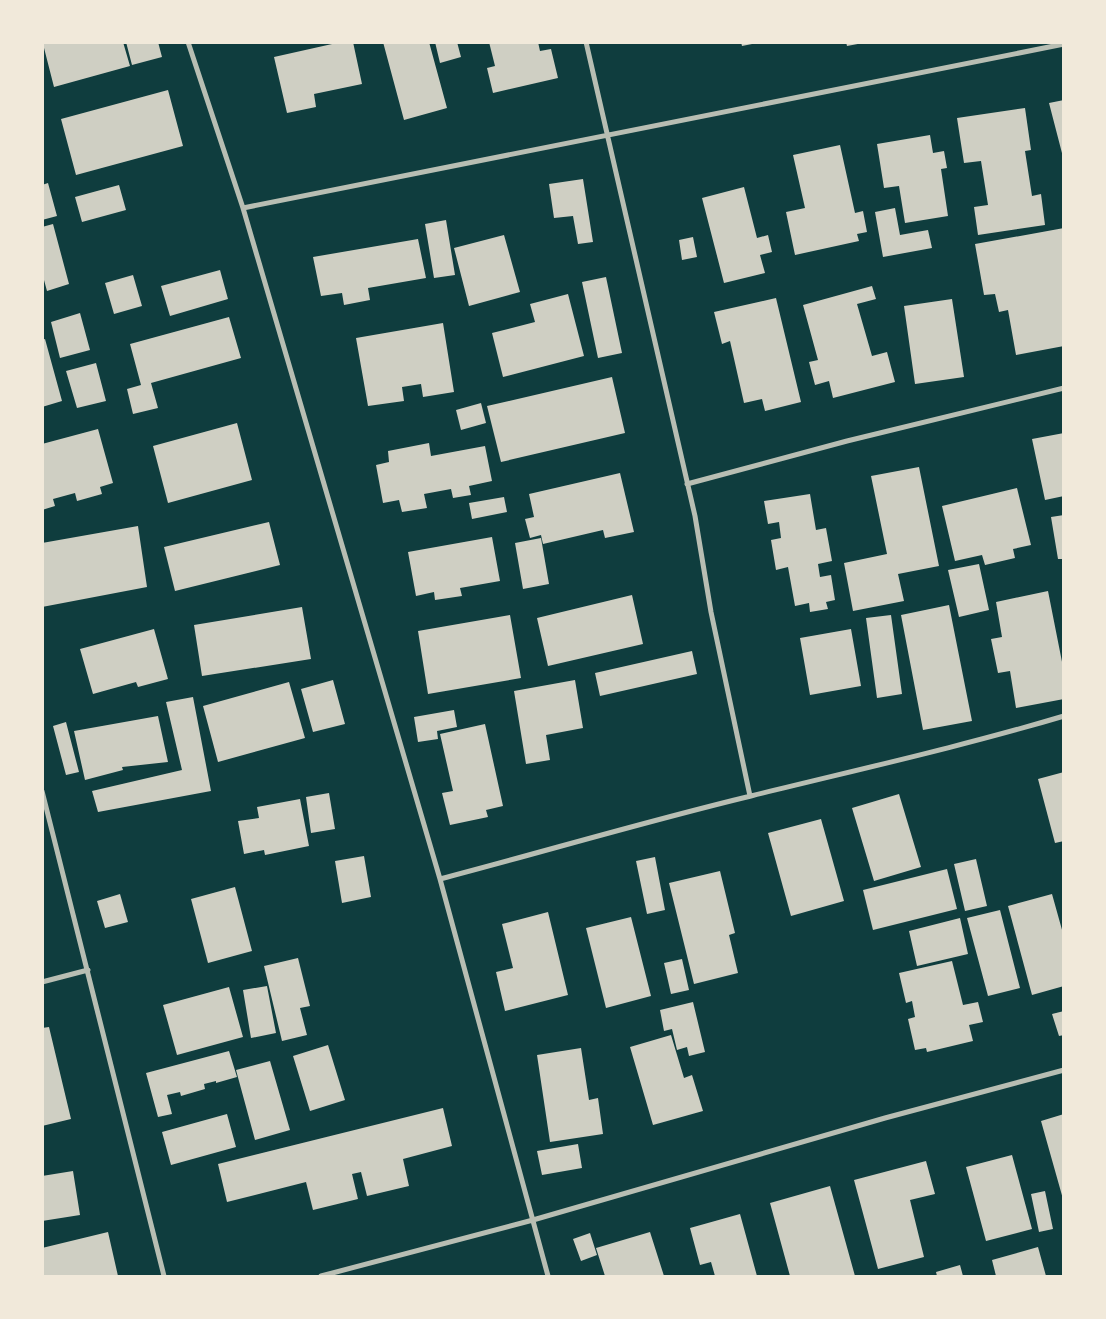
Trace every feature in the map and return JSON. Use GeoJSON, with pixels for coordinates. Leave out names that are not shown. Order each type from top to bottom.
{"type":"FeatureCollection","features":[{"type":"Feature","properties":{"kind":"street"},"geometry":{"type":"LineString","coordinates":[[188,42],[243,208],[440,880],[548,1276]]}},
{"type":"Feature","properties":{"kind":"street"},"geometry":{"type":"LineString","coordinates":[[586,42],[695,516],[711,612],[750,796]]}},
{"type":"Feature","properties":{"kind":"street"},"geometry":{"type":"LineString","coordinates":[[243,208],[1064,44]]}},
{"type":"Feature","properties":{"kind":"street"},"geometry":{"type":"LineString","coordinates":[[687,484],[847,441],[1064,388]]}},
{"type":"Feature","properties":{"kind":"street"},"geometry":{"type":"LineString","coordinates":[[440,880],[750,796],[875,767],[996,736],[1064,716]]}},
{"type":"Feature","properties":{"kind":"street"},"geometry":{"type":"LineString","coordinates":[[42,791],[164,1276]]}},
{"type":"Feature","properties":{"kind":"street"},"geometry":{"type":"LineString","coordinates":[[42,982],[88,970]]}},
{"type":"Feature","properties":{"kind":"street"},"geometry":{"type":"LineString","coordinates":[[321,1276],[533,1220],[885,1118],[1064,1070]]}},
{"type":"Feature","properties":{"kind":"building"},"geometry":{"type":"Polygon","coordinates":[[[48,42],[123,42],[130,66],[54,87],[43,44],[48,42]]]}},
{"type":"Feature","properties":{"kind":"building"},"geometry":{"type":"Polygon","coordinates":[[[126,42],[158,42],[162,57],[132,65],[126,42]]]}},
{"type":"Feature","properties":{"kind":"building"},"geometry":{"type":"Polygon","coordinates":[[[341,42],[353,42],[362,84],[314,94],[316,107],[287,113],[274,57],[341,42]]]}},
{"type":"Feature","properties":{"kind":"building"},"geometry":{"type":"Polygon","coordinates":[[[383,42],[429,42],[447,108],[404,120],[383,42]]]}},
{"type":"Feature","properties":{"kind":"building"},"geometry":{"type":"Polygon","coordinates":[[[435,42],[457,42],[461,57],[440,63],[435,42]]]}},
{"type":"Feature","properties":{"kind":"building"},"geometry":{"type":"Polygon","coordinates":[[[489,42],[538,42],[540,51],[551,49],[558,78],[493,93],[487,68],[495,66],[489,42]]]}},
{"type":"Feature","properties":{"kind":"building"},"geometry":{"type":"Polygon","coordinates":[[[741,42],[757,42],[757,43],[742,46],[741,42]]]}},
{"type":"Feature","properties":{"kind":"building"},"geometry":{"type":"Polygon","coordinates":[[[846,42],[863,42],[863,43],[847,46],[846,42]]]}},
{"type":"Feature","properties":{"kind":"building"},"geometry":{"type":"Polygon","coordinates":[[[168,90],[183,146],[76,175],[61,119],[168,90]]]}},
{"type":"Feature","properties":{"kind":"building"},"geometry":{"type":"Polygon","coordinates":[[[1064,100],[1064,156],[1063,157],[1049,103],[1064,100]]]}},
{"type":"Feature","properties":{"kind":"building"},"geometry":{"type":"Polygon","coordinates":[[[1025,108],[1031,150],[1025,151],[1032,196],[1041,194],[1045,225],[978,235],[974,207],[988,205],[981,161],[964,163],[957,118],[1025,108]]]}},
{"type":"Feature","properties":{"kind":"building"},"geometry":{"type":"Polygon","coordinates":[[[930,135],[933,153],[944,151],[947,168],[941,169],[948,216],[905,223],[899,186],[884,188],[877,144],[930,135]]]}},
{"type":"Feature","properties":{"kind":"building"},"geometry":{"type":"Polygon","coordinates":[[[840,145],[855,213],[863,211],[867,232],[857,234],[859,241],[795,255],[786,212],[805,208],[793,155],[840,145]]]}},
{"type":"Feature","properties":{"kind":"building"},"geometry":{"type":"Polygon","coordinates":[[[583,179],[593,242],[578,244],[573,216],[554,218],[549,184],[583,179]]]}},
{"type":"Feature","properties":{"kind":"building"},"geometry":{"type":"Polygon","coordinates":[[[48,183],[57,216],[42,220],[42,185],[48,183]]]}},
{"type":"Feature","properties":{"kind":"building"},"geometry":{"type":"Polygon","coordinates":[[[119,185],[126,210],[82,222],[75,197],[119,185]]]}},
{"type":"Feature","properties":{"kind":"building"},"geometry":{"type":"Polygon","coordinates":[[[744,187],[757,238],[768,235],[772,252],[760,255],[765,273],[724,283],[702,198],[744,187]]]}},
{"type":"Feature","properties":{"kind":"building"},"geometry":{"type":"Polygon","coordinates":[[[895,208],[900,235],[928,230],[932,248],[883,257],[875,212],[895,208]]]}},
{"type":"Feature","properties":{"kind":"building"},"geometry":{"type":"Polygon","coordinates":[[[446,220],[455,275],[434,278],[425,224],[446,220]]]}},
{"type":"Feature","properties":{"kind":"building"},"geometry":{"type":"Polygon","coordinates":[[[53,224],[69,284],[47,291],[44,280],[42,280],[42,227],[53,224]]]}},
{"type":"Feature","properties":{"kind":"building"},"geometry":{"type":"Polygon","coordinates":[[[1064,228],[1064,346],[1016,355],[1008,310],[999,312],[995,294],[984,295],[975,244],[1064,228]]]}},
{"type":"Feature","properties":{"kind":"building"},"geometry":{"type":"Polygon","coordinates":[[[504,235],[520,292],[469,306],[454,248],[504,235]]]}},
{"type":"Feature","properties":{"kind":"building"},"geometry":{"type":"Polygon","coordinates":[[[693,237],[697,257],[682,260],[679,240],[693,237]]]}},
{"type":"Feature","properties":{"kind":"building"},"geometry":{"type":"Polygon","coordinates":[[[418,239],[426,278],[368,288],[370,300],[344,305],[342,293],[321,296],[313,257],[418,239]]]}},
{"type":"Feature","properties":{"kind":"building"},"geometry":{"type":"Polygon","coordinates":[[[220,270],[228,299],[170,316],[161,286],[220,270]]]}},
{"type":"Feature","properties":{"kind":"building"},"geometry":{"type":"Polygon","coordinates":[[[133,275],[142,306],[114,314],[105,283],[133,275]]]}},
{"type":"Feature","properties":{"kind":"building"},"geometry":{"type":"Polygon","coordinates":[[[606,277],[622,353],[598,358],[582,282],[606,277]]]}},
{"type":"Feature","properties":{"kind":"building"},"geometry":{"type":"Polygon","coordinates":[[[872,286],[876,299],[857,304],[872,356],[887,352],[895,382],[833,398],[829,381],[815,385],[809,362],[818,360],[803,305],[872,286]]]}},
{"type":"Feature","properties":{"kind":"building"},"geometry":{"type":"Polygon","coordinates":[[[568,294],[584,356],[503,377],[492,333],[535,322],[530,304],[568,294]]]}},
{"type":"Feature","properties":{"kind":"building"},"geometry":{"type":"Polygon","coordinates":[[[776,298],[801,402],[765,411],[762,399],[744,403],[730,341],[722,344],[714,312],[776,298]]]}},
{"type":"Feature","properties":{"kind":"building"},"geometry":{"type":"Polygon","coordinates":[[[952,299],[964,377],[915,384],[904,306],[952,299]]]}},
{"type":"Feature","properties":{"kind":"building"},"geometry":{"type":"Polygon","coordinates":[[[80,313],[90,350],[60,358],[51,322],[80,313]]]}},
{"type":"Feature","properties":{"kind":"building"},"geometry":{"type":"Polygon","coordinates":[[[229,317],[241,358],[151,383],[158,408],[133,414],[127,389],[141,385],[130,344],[229,317]]]}},
{"type":"Feature","properties":{"kind":"building"},"geometry":{"type":"Polygon","coordinates":[[[443,323],[454,392],[423,397],[421,384],[402,387],[404,401],[368,406],[356,338],[443,323]]]}},
{"type":"Feature","properties":{"kind":"building"},"geometry":{"type":"Polygon","coordinates":[[[45,339],[62,401],[42,407],[42,340],[45,339]]]}},
{"type":"Feature","properties":{"kind":"building"},"geometry":{"type":"Polygon","coordinates":[[[96,363],[106,401],[77,408],[66,371],[96,363]]]}},
{"type":"Feature","properties":{"kind":"building"},"geometry":{"type":"Polygon","coordinates":[[[612,377],[625,433],[501,462],[487,406],[612,377]]]}},
{"type":"Feature","properties":{"kind":"building"},"geometry":{"type":"Polygon","coordinates":[[[481,403],[486,423],[461,430],[456,410],[481,403]]]}},
{"type":"Feature","properties":{"kind":"building"},"geometry":{"type":"Polygon","coordinates":[[[237,423],[252,480],[168,503],[153,446],[237,423]]]}},
{"type":"Feature","properties":{"kind":"building"},"geometry":{"type":"Polygon","coordinates":[[[98,429],[113,483],[100,487],[102,494],[77,501],[75,493],[53,499],[55,506],[42,510],[42,444],[98,429]]]}},
{"type":"Feature","properties":{"kind":"building"},"geometry":{"type":"Polygon","coordinates":[[[1064,433],[1064,496],[1045,500],[1032,439],[1064,433]]]}},
{"type":"Feature","properties":{"kind":"building"},"geometry":{"type":"Polygon","coordinates":[[[429,443],[431,456],[485,446],[492,481],[469,486],[471,495],[453,498],[451,489],[424,494],[427,508],[402,512],[399,500],[383,503],[376,465],[389,462],[388,451],[429,443]]]}},
{"type":"Feature","properties":{"kind":"building"},"geometry":{"type":"Polygon","coordinates":[[[919,467],[939,566],[898,574],[904,601],[853,611],[844,563],[887,554],[871,476],[919,467]]]}},
{"type":"Feature","properties":{"kind":"building"},"geometry":{"type":"Polygon","coordinates":[[[620,473],[634,532],[605,538],[603,530],[543,544],[541,535],[530,538],[525,519],[534,517],[529,494],[620,473]]]}},
{"type":"Feature","properties":{"kind":"building"},"geometry":{"type":"Polygon","coordinates":[[[1017,488],[1031,545],[1013,549],[1015,558],[985,565],[982,555],[955,561],[942,506],[1017,488]]]}},
{"type":"Feature","properties":{"kind":"building"},"geometry":{"type":"Polygon","coordinates":[[[810,494],[816,530],[826,528],[832,561],[818,564],[820,577],[831,575],[835,600],[826,602],[828,609],[810,612],[809,603],[795,606],[788,567],[776,570],[771,540],[781,538],[779,522],[768,524],[764,501],[810,494]]]}},
{"type":"Feature","properties":{"kind":"building"},"geometry":{"type":"Polygon","coordinates":[[[504,497],[507,512],[472,519],[469,503],[504,497]]]}},
{"type":"Feature","properties":{"kind":"building"},"geometry":{"type":"Polygon","coordinates":[[[1064,515],[1064,559],[1058,559],[1051,517],[1064,515]]]}},
{"type":"Feature","properties":{"kind":"building"},"geometry":{"type":"Polygon","coordinates":[[[269,522],[280,565],[175,591],[164,547],[269,522]]]}},
{"type":"Feature","properties":{"kind":"building"},"geometry":{"type":"Polygon","coordinates":[[[138,526],[147,587],[42,607],[42,543],[138,526]]]}},
{"type":"Feature","properties":{"kind":"building"},"geometry":{"type":"Polygon","coordinates":[[[492,537],[500,581],[460,588],[462,596],[435,600],[434,592],[416,596],[408,552],[492,537]]]}},
{"type":"Feature","properties":{"kind":"building"},"geometry":{"type":"Polygon","coordinates":[[[541,538],[549,584],[523,589],[515,543],[541,538]]]}},
{"type":"Feature","properties":{"kind":"building"},"geometry":{"type":"Polygon","coordinates":[[[979,564],[989,610],[959,617],[948,570],[979,564]]]}},
{"type":"Feature","properties":{"kind":"building"},"geometry":{"type":"Polygon","coordinates":[[[1048,591],[1064,672],[1064,699],[1016,708],[1010,671],[998,673],[991,639],[1002,637],[996,602],[1048,591]]]}},
{"type":"Feature","properties":{"kind":"building"},"geometry":{"type":"Polygon","coordinates":[[[632,595],[643,644],[548,666],[537,618],[632,595]]]}},
{"type":"Feature","properties":{"kind":"building"},"geometry":{"type":"Polygon","coordinates":[[[949,605],[972,721],[923,730],[901,615],[949,605]]]}},
{"type":"Feature","properties":{"kind":"building"},"geometry":{"type":"Polygon","coordinates":[[[302,607],[311,659],[202,676],[194,625],[302,607]]]}},
{"type":"Feature","properties":{"kind":"building"},"geometry":{"type":"Polygon","coordinates":[[[510,615],[521,678],[428,694],[418,631],[510,615]]]}},
{"type":"Feature","properties":{"kind":"building"},"geometry":{"type":"Polygon","coordinates":[[[891,615],[902,694],[877,698],[866,618],[891,615]]]}},
{"type":"Feature","properties":{"kind":"building"},"geometry":{"type":"Polygon","coordinates":[[[154,629],[168,679],[138,687],[136,682],[93,694],[80,649],[154,629]]]}},
{"type":"Feature","properties":{"kind":"building"},"geometry":{"type":"Polygon","coordinates":[[[851,629],[861,686],[810,695],[800,638],[851,629]]]}},
{"type":"Feature","properties":{"kind":"building"},"geometry":{"type":"Polygon","coordinates":[[[692,651],[697,674],[600,696],[595,673],[692,651]]]}},
{"type":"Feature","properties":{"kind":"building"},"geometry":{"type":"Polygon","coordinates":[[[333,680],[345,724],[313,732],[301,689],[333,680]]]}},
{"type":"Feature","properties":{"kind":"building"},"geometry":{"type":"Polygon","coordinates":[[[575,680],[583,728],[546,735],[550,760],[526,764],[514,691],[575,680]]]}},
{"type":"Feature","properties":{"kind":"building"},"geometry":{"type":"Polygon","coordinates":[[[289,682],[305,738],[218,762],[203,706],[289,682]]]}},
{"type":"Feature","properties":{"kind":"building"},"geometry":{"type":"Polygon","coordinates":[[[193,697],[211,791],[98,812],[92,791],[182,770],[166,702],[193,697]]]}},
{"type":"Feature","properties":{"kind":"building"},"geometry":{"type":"Polygon","coordinates":[[[454,710],[457,727],[437,731],[438,739],[418,742],[414,717],[454,710]]]}},
{"type":"Feature","properties":{"kind":"building"},"geometry":{"type":"Polygon","coordinates":[[[158,716],[168,762],[122,767],[123,770],[85,780],[74,731],[158,716]]]}},
{"type":"Feature","properties":{"kind":"building"},"geometry":{"type":"Polygon","coordinates":[[[66,722],[79,772],[66,775],[53,726],[66,722]]]}},
{"type":"Feature","properties":{"kind":"building"},"geometry":{"type":"Polygon","coordinates":[[[485,724],[503,806],[486,810],[488,817],[450,825],[442,793],[453,791],[440,734],[485,724]]]}},
{"type":"Feature","properties":{"kind":"building"},"geometry":{"type":"Polygon","coordinates":[[[1064,772],[1064,841],[1055,843],[1038,779],[1064,772]]]}},
{"type":"Feature","properties":{"kind":"building"},"geometry":{"type":"Polygon","coordinates":[[[329,793],[335,829],[311,833],[306,797],[329,793]]]}},
{"type":"Feature","properties":{"kind":"building"},"geometry":{"type":"Polygon","coordinates":[[[899,794],[921,867],[874,881],[852,808],[899,794]]]}},
{"type":"Feature","properties":{"kind":"building"},"geometry":{"type":"Polygon","coordinates":[[[300,799],[309,846],[265,855],[264,850],[244,854],[238,821],[259,818],[257,807],[300,799]]]}},
{"type":"Feature","properties":{"kind":"building"},"geometry":{"type":"Polygon","coordinates":[[[821,819],[844,901],[791,916],[768,833],[821,819]]]}},
{"type":"Feature","properties":{"kind":"building"},"geometry":{"type":"Polygon","coordinates":[[[364,856],[371,897],[342,903],[335,861],[364,856]]]}},
{"type":"Feature","properties":{"kind":"building"},"geometry":{"type":"Polygon","coordinates":[[[655,857],[665,910],[647,914],[636,861],[655,857]]]}},
{"type":"Feature","properties":{"kind":"building"},"geometry":{"type":"Polygon","coordinates":[[[976,859],[987,906],[965,911],[954,864],[976,859]]]}},
{"type":"Feature","properties":{"kind":"building"},"geometry":{"type":"Polygon","coordinates":[[[947,869],[957,909],[873,930],[863,890],[947,869]]]}},
{"type":"Feature","properties":{"kind":"building"},"geometry":{"type":"Polygon","coordinates":[[[720,871],[735,933],[729,935],[738,973],[694,984],[669,883],[720,871]]]}},
{"type":"Feature","properties":{"kind":"building"},"geometry":{"type":"Polygon","coordinates":[[[235,887],[252,951],[208,963],[191,899],[235,887]]]}},
{"type":"Feature","properties":{"kind":"building"},"geometry":{"type":"Polygon","coordinates":[[[120,894],[128,922],[105,928],[97,901],[120,894]]]}},
{"type":"Feature","properties":{"kind":"building"},"geometry":{"type":"Polygon","coordinates":[[[1052,894],[1064,937],[1064,986],[1032,995],[1008,906],[1052,894]]]}},
{"type":"Feature","properties":{"kind":"building"},"geometry":{"type":"Polygon","coordinates":[[[1000,910],[1020,988],[988,996],[967,918],[1000,910]]]}},
{"type":"Feature","properties":{"kind":"building"},"geometry":{"type":"Polygon","coordinates":[[[548,912],[568,995],[505,1011],[496,972],[513,968],[502,924],[548,912]]]}},
{"type":"Feature","properties":{"kind":"building"},"geometry":{"type":"Polygon","coordinates":[[[631,917],[651,996],[606,1008],[586,928],[631,917]]]}},
{"type":"Feature","properties":{"kind":"building"},"geometry":{"type":"Polygon","coordinates":[[[960,918],[968,954],[917,966],[909,931],[960,918]]]}},
{"type":"Feature","properties":{"kind":"building"},"geometry":{"type":"Polygon","coordinates":[[[298,958],[310,1006],[300,1008],[307,1035],[282,1041],[264,966],[298,958]]]}},
{"type":"Feature","properties":{"kind":"building"},"geometry":{"type":"Polygon","coordinates":[[[682,959],[689,990],[671,994],[664,963],[682,959]]]}},
{"type":"Feature","properties":{"kind":"building"},"geometry":{"type":"Polygon","coordinates":[[[952,961],[963,1005],[978,1002],[983,1022],[969,1025],[973,1041],[927,1052],[926,1048],[915,1050],[908,1019],[915,1017],[912,1001],[906,1003],[899,973],[952,961]]]}},
{"type":"Feature","properties":{"kind":"building"},"geometry":{"type":"Polygon","coordinates":[[[267,986],[276,1033],[251,1038],[243,990],[267,986]]]}},
{"type":"Feature","properties":{"kind":"building"},"geometry":{"type":"Polygon","coordinates":[[[229,987],[243,1037],[177,1055],[163,1005],[229,987]]]}},
{"type":"Feature","properties":{"kind":"building"},"geometry":{"type":"Polygon","coordinates":[[[693,1002],[705,1052],[689,1056],[687,1047],[677,1050],[672,1029],[664,1031],[660,1010],[693,1002]]]}},
{"type":"Feature","properties":{"kind":"building"},"geometry":{"type":"Polygon","coordinates":[[[1064,1011],[1064,1035],[1059,1036],[1052,1014],[1064,1011]]]}},
{"type":"Feature","properties":{"kind":"building"},"geometry":{"type":"Polygon","coordinates":[[[49,1027],[71,1119],[42,1126],[42,1028],[49,1027]]]}},
{"type":"Feature","properties":{"kind":"building"},"geometry":{"type":"Polygon","coordinates":[[[671,1035],[684,1078],[692,1075],[703,1111],[653,1125],[630,1047],[671,1035]]]}},
{"type":"Feature","properties":{"kind":"building"},"geometry":{"type":"Polygon","coordinates":[[[328,1045],[345,1100],[310,1111],[293,1056],[328,1045]]]}},
{"type":"Feature","properties":{"kind":"building"},"geometry":{"type":"Polygon","coordinates":[[[581,1048],[589,1100],[598,1098],[603,1134],[550,1142],[537,1055],[581,1048]]]}},
{"type":"Feature","properties":{"kind":"building"},"geometry":{"type":"Polygon","coordinates":[[[229,1051],[237,1077],[216,1083],[216,1081],[204,1084],[205,1089],[181,1096],[180,1092],[167,1095],[172,1114],[158,1117],[146,1073],[229,1051]]]}},
{"type":"Feature","properties":{"kind":"building"},"geometry":{"type":"Polygon","coordinates":[[[270,1061],[290,1130],[255,1140],[236,1070],[270,1061]]]}},
{"type":"Feature","properties":{"kind":"building"},"geometry":{"type":"Polygon","coordinates":[[[443,1108],[452,1146],[403,1159],[409,1186],[367,1196],[361,1172],[352,1174],[358,1199],[313,1210],[306,1182],[227,1202],[218,1164],[443,1108]]]}},
{"type":"Feature","properties":{"kind":"building"},"geometry":{"type":"Polygon","coordinates":[[[227,1114],[236,1147],[171,1165],[162,1132],[227,1114]]]}},
{"type":"Feature","properties":{"kind":"building"},"geometry":{"type":"Polygon","coordinates":[[[1064,1114],[1064,1198],[1063,1199],[1041,1121],[1064,1114]]]}},
{"type":"Feature","properties":{"kind":"building"},"geometry":{"type":"Polygon","coordinates":[[[578,1144],[582,1168],[542,1175],[537,1151],[578,1144]]]}},
{"type":"Feature","properties":{"kind":"building"},"geometry":{"type":"Polygon","coordinates":[[[1012,1155],[1032,1229],[986,1241],[966,1167],[1012,1155]]]}},
{"type":"Feature","properties":{"kind":"building"},"geometry":{"type":"Polygon","coordinates":[[[926,1161],[935,1194],[910,1200],[924,1257],[878,1269],[854,1180],[926,1161]]]}},
{"type":"Feature","properties":{"kind":"building"},"geometry":{"type":"Polygon","coordinates":[[[73,1171],[80,1215],[42,1221],[42,1176],[73,1171]]]}},
{"type":"Feature","properties":{"kind":"building"},"geometry":{"type":"Polygon","coordinates":[[[830,1186],[855,1276],[790,1276],[770,1203],[830,1186]]]}},
{"type":"Feature","properties":{"kind":"building"},"geometry":{"type":"Polygon","coordinates":[[[1045,1191],[1053,1229],[1039,1232],[1031,1194],[1045,1191]]]}},
{"type":"Feature","properties":{"kind":"building"},"geometry":{"type":"Polygon","coordinates":[[[740,1214],[757,1276],[715,1276],[711,1262],[700,1265],[690,1228],[740,1214]]]}},
{"type":"Feature","properties":{"kind":"building"},"geometry":{"type":"Polygon","coordinates":[[[108,1232],[118,1276],[42,1276],[42,1248],[108,1232]]]}},
{"type":"Feature","properties":{"kind":"building"},"geometry":{"type":"Polygon","coordinates":[[[650,1232],[664,1276],[605,1276],[596,1248],[650,1232]]]}},
{"type":"Feature","properties":{"kind":"building"},"geometry":{"type":"Polygon","coordinates":[[[590,1233],[597,1255],[581,1261],[573,1239],[590,1233]]]}},
{"type":"Feature","properties":{"kind":"building"},"geometry":{"type":"Polygon","coordinates":[[[1038,1247],[1046,1276],[996,1276],[992,1260],[1038,1247]]]}},
{"type":"Feature","properties":{"kind":"building"},"geometry":{"type":"Polygon","coordinates":[[[960,1265],[963,1276],[937,1276],[936,1272],[960,1265]]]}}]}
